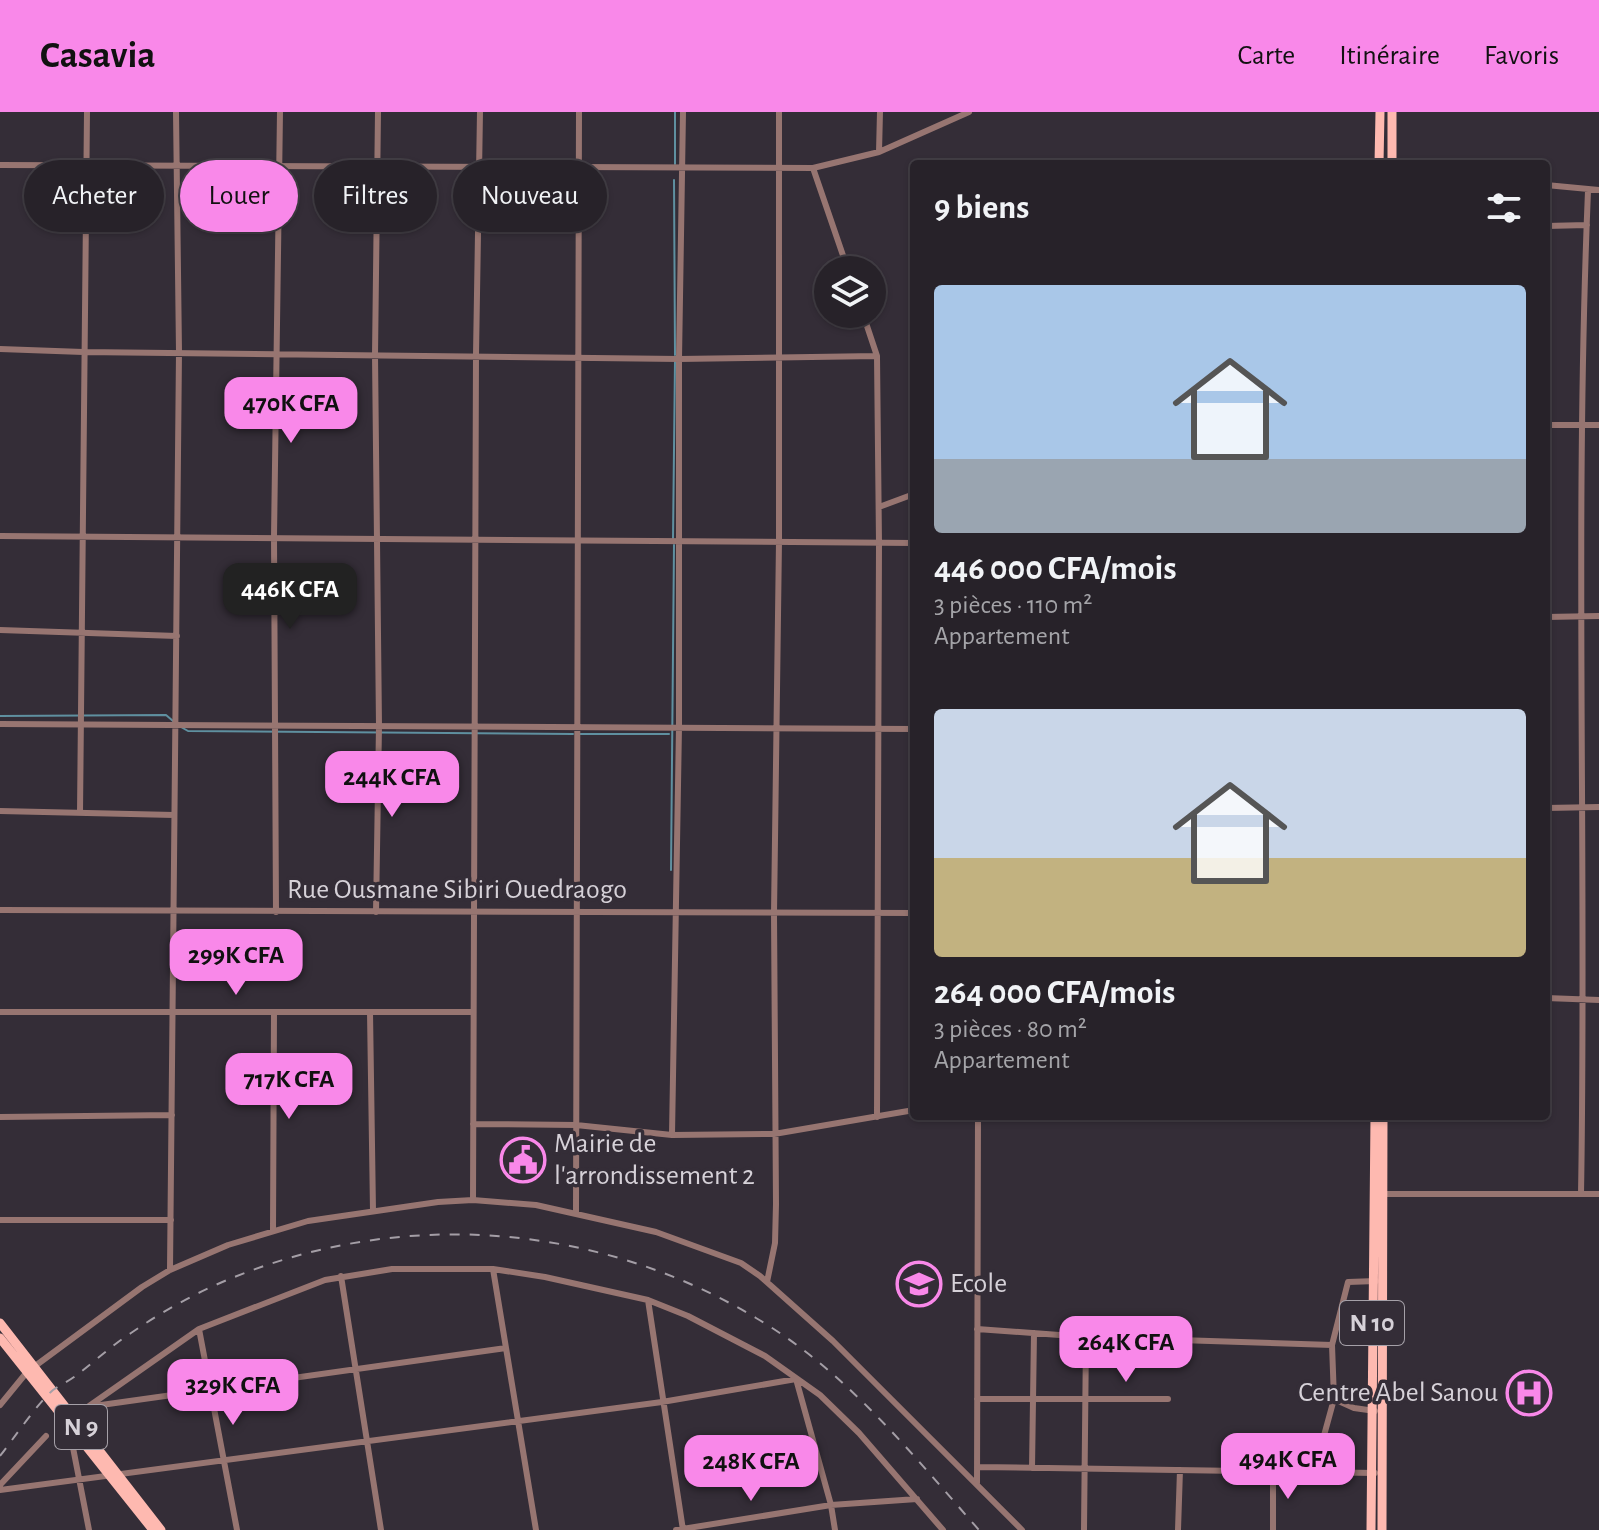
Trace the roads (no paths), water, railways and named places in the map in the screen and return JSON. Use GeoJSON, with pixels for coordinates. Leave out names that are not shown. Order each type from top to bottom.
{"type":"FeatureCollection","features":[{"type":"Feature","properties":{"kind":"main road"},"geometry":{"type":"LineString","coordinates":[[1379,160],[1380,112]]}},
{"type":"Feature","properties":{"kind":"main road"},"geometry":{"type":"LineString","coordinates":[[1392,112],[1392,160]]}},
{"type":"Feature","properties":{"kind":"main road","name":"N 10"},"geometry":{"type":"LineString","coordinates":[[1375,1120],[1379,1194]]}},
{"type":"Feature","properties":{"kind":"main road","name":"N 10"},"geometry":{"type":"LineString","coordinates":[[1382,1530],[1377,1472],[1377,1411],[1383,1120]]}},
{"type":"Feature","properties":{"kind":"main road","name":"N 9"},"geometry":{"type":"LineString","coordinates":[[0,1323],[30,1369]]}},
{"type":"Feature","properties":{"kind":"main road","name":"N 9"},"geometry":{"type":"LineString","coordinates":[[0,1338],[30,1369],[161,1530]]}},
{"type":"Feature","properties":{"kind":"main road","name":"N 10"},"geometry":{"type":"LineString","coordinates":[[1371,1530],[1377,1472]]}},
{"type":"Feature","properties":{"kind":"main road","name":"N 9"},"geometry":{"type":"LineString","coordinates":[[115,1476],[153,1530]]}},
{"type":"Feature","properties":{"kind":"street"},"geometry":{"type":"LineString","coordinates":[[87,112],[88,160]]}},
{"type":"Feature","properties":{"kind":"street"},"geometry":{"type":"LineString","coordinates":[[170,1270],[179,352],[176,112]]}},
{"type":"Feature","properties":{"kind":"street"},"geometry":{"type":"LineString","coordinates":[[280,112],[280,160]]}},
{"type":"Feature","properties":{"kind":"street"},"geometry":{"type":"LineString","coordinates":[[378,112],[378,160]]}},
{"type":"Feature","properties":{"kind":"street"},"geometry":{"type":"LineString","coordinates":[[479,160],[480,112]]}},
{"type":"Feature","properties":{"kind":"street"},"geometry":{"type":"LineString","coordinates":[[579,112],[579,160]]}},
{"type":"Feature","properties":{"kind":"street"},"geometry":{"type":"LineString","coordinates":[[672,1135],[679,727],[683,112]]}},
{"type":"Feature","properties":{"kind":"street"},"geometry":{"type":"LineString","coordinates":[[767,1282],[775,1230],[779,112]]}},
{"type":"Feature","properties":{"kind":"street"},"geometry":{"type":"LineString","coordinates":[[879,152],[880,112]]}},
{"type":"Feature","properties":{"kind":"street"},"geometry":{"type":"LineString","coordinates":[[607,169],[813,168],[879,152],[969,112]]}},
{"type":"Feature","properties":{"kind":"street"},"geometry":{"type":"LineString","coordinates":[[0,165],[24,165]]}},
{"type":"Feature","properties":{"kind":"street"},"geometry":{"type":"LineString","coordinates":[[164,166],[180,166]]}},
{"type":"Feature","properties":{"kind":"street"},"geometry":{"type":"LineString","coordinates":[[813,168],[843,256]]}},
{"type":"Feature","properties":{"kind":"street"},"geometry":{"type":"LineString","coordinates":[[1550,186],[1599,190]]}},
{"type":"Feature","properties":{"kind":"street"},"geometry":{"type":"LineString","coordinates":[[1581,1194],[1585,999],[1581,807],[1581,425],[1588,191]]}},
{"type":"Feature","properties":{"kind":"street"},"geometry":{"type":"LineString","coordinates":[[1550,226],[1587,225]]}},
{"type":"Feature","properties":{"kind":"street"},"geometry":{"type":"LineString","coordinates":[[80,813],[86,232]]}},
{"type":"Feature","properties":{"kind":"street"},"geometry":{"type":"LineString","coordinates":[[276,912],[274,537],[279,232]]}},
{"type":"Feature","properties":{"kind":"street"},"geometry":{"type":"LineString","coordinates":[[376,912],[379,726],[375,355],[377,232]]}},
{"type":"Feature","properties":{"kind":"street"},"geometry":{"type":"LineString","coordinates":[[473,1200],[478,232]]}},
{"type":"Feature","properties":{"kind":"street"},"geometry":{"type":"LineString","coordinates":[[576,1213],[579,232]]}},
{"type":"Feature","properties":{"kind":"street"},"geometry":{"type":"LineString","coordinates":[[868,328],[877,356],[879,507],[877,1117]]}},
{"type":"Feature","properties":{"kind":"street"},"geometry":{"type":"LineString","coordinates":[[0,349],[679,359],[877,356]]}},
{"type":"Feature","properties":{"kind":"street"},"geometry":{"type":"LineString","coordinates":[[1550,425],[1599,425]]}},
{"type":"Feature","properties":{"kind":"street"},"geometry":{"type":"LineString","coordinates":[[879,507],[910,495]]}},
{"type":"Feature","properties":{"kind":"street"},"geometry":{"type":"LineString","coordinates":[[0,536],[910,543]]}},
{"type":"Feature","properties":{"kind":"street"},"geometry":{"type":"LineString","coordinates":[[1550,617],[1599,616]]}},
{"type":"Feature","properties":{"kind":"street"},"geometry":{"type":"LineString","coordinates":[[0,630],[177,636]]}},
{"type":"Feature","properties":{"kind":"street"},"geometry":{"type":"LineString","coordinates":[[0,724],[910,729]]}},
{"type":"Feature","properties":{"kind":"street"},"geometry":{"type":"LineString","coordinates":[[1550,808],[1599,807]]}},
{"type":"Feature","properties":{"kind":"street"},"geometry":{"type":"LineString","coordinates":[[0,811],[174,815]]}},
{"type":"Feature","properties":{"kind":"street","name":"Rue Ousmane Sibiri Ouedraogo"},"geometry":{"type":"LineString","coordinates":[[0,910],[910,913]]}},
{"type":"Feature","properties":{"kind":"street"},"geometry":{"type":"LineString","coordinates":[[1550,998],[1599,1000]]}},
{"type":"Feature","properties":{"kind":"street"},"geometry":{"type":"LineString","coordinates":[[0,1012],[473,1012]]}},
{"type":"Feature","properties":{"kind":"street"},"geometry":{"type":"LineString","coordinates":[[273,1230],[274,1012]]}},
{"type":"Feature","properties":{"kind":"street"},"geometry":{"type":"LineString","coordinates":[[370,1012],[373,1211]]}},
{"type":"Feature","properties":{"kind":"street"},"geometry":{"type":"LineString","coordinates":[[473,1124],[576,1125],[672,1135],[774,1134],[910,1111]]}},
{"type":"Feature","properties":{"kind":"street"},"geometry":{"type":"LineString","coordinates":[[0,1117],[172,1115]]}},
{"type":"Feature","properties":{"kind":"street"},"geometry":{"type":"LineString","coordinates":[[977,1483],[978,1120]]}},
{"type":"Feature","properties":{"kind":"street"},"geometry":{"type":"LineString","coordinates":[[1379,1194],[1599,1194]]}},
{"type":"Feature","properties":{"kind":"street"},"geometry":{"type":"LineString","coordinates":[[0,1405],[30,1369],[119,1303],[170,1270],[228,1245],[273,1230],[334,1216],[473,1200],[523,1203],[656,1232],[707,1248],[741,1263],[833,1341],[1022,1530]]}},
{"type":"Feature","properties":{"kind":"street"},"geometry":{"type":"LineString","coordinates":[[0,1220],[171,1220]]}},
{"type":"Feature","properties":{"kind":"street"},"geometry":{"type":"LineString","coordinates":[[89,1530],[71,1420],[199,1329],[268,1300],[341,1276],[392,1269],[493,1269],[648,1300],[688,1316],[765,1356],[820,1395],[859,1433],[943,1530]]}},
{"type":"Feature","properties":{"kind":"street"},"geometry":{"type":"LineString","coordinates":[[493,1269],[536,1530]]}},
{"type":"Feature","properties":{"kind":"street"},"geometry":{"type":"LineString","coordinates":[[341,1276],[381,1530]]}},
{"type":"Feature","properties":{"kind":"street"},"geometry":{"type":"LineString","coordinates":[[1314,1472],[1334,1399],[1332,1345],[1348,1282],[1378,1281]]}},
{"type":"Feature","properties":{"kind":"street"},"geometry":{"type":"LineString","coordinates":[[648,1300],[681,1530],[831,1505],[917,1499]]}},
{"type":"Feature","properties":{"kind":"street"},"geometry":{"type":"LineString","coordinates":[[199,1329],[237,1530]]}},
{"type":"Feature","properties":{"kind":"street"},"geometry":{"type":"LineString","coordinates":[[977,1329],[1086,1337],[1332,1345]]}},
{"type":"Feature","properties":{"kind":"street"},"geometry":{"type":"LineString","coordinates":[[1032,1468],[1034,1333]]}},
{"type":"Feature","properties":{"kind":"street"},"geometry":{"type":"LineString","coordinates":[[1084,1530],[1086,1337]]}},
{"type":"Feature","properties":{"kind":"street"},"geometry":{"type":"LineString","coordinates":[[90,1406],[506,1348]]}},
{"type":"Feature","properties":{"kind":"street"},"geometry":{"type":"LineString","coordinates":[[0,1487],[115,1476],[662,1402],[796,1379]]}},
{"type":"Feature","properties":{"kind":"street"},"geometry":{"type":"LineString","coordinates":[[796,1379],[835,1530]]}},
{"type":"Feature","properties":{"kind":"street"},"geometry":{"type":"LineString","coordinates":[[977,1399],[1168,1399]]}},
{"type":"Feature","properties":{"kind":"street"},"geometry":{"type":"LineString","coordinates":[[1334,1399],[1354,1408],[1377,1411]]}},
{"type":"Feature","properties":{"kind":"street"},"geometry":{"type":"LineString","coordinates":[[0,1487],[46,1436]]}},
{"type":"Feature","properties":{"kind":"street"},"geometry":{"type":"LineString","coordinates":[[977,1467],[1377,1472]]}},
{"type":"Feature","properties":{"kind":"street"},"geometry":{"type":"LineString","coordinates":[[1178,1530],[1180,1470]]}},
{"type":"Feature","properties":{"kind":"street"},"geometry":{"type":"LineString","coordinates":[[1273,1471],[1273,1530]]}},
{"type":"Feature","properties":{"kind":"waterway"},"geometry":{"type":"LineString","coordinates":[[675,112],[675,164]]}},
{"type":"Feature","properties":{"kind":"waterway"},"geometry":{"type":"LineString","coordinates":[[674,180],[675,355]]}},
{"type":"Feature","properties":{"kind":"waterway"},"geometry":{"type":"LineString","coordinates":[[673,539],[675,361]]}},
{"type":"Feature","properties":{"kind":"waterway"},"geometry":{"type":"LineString","coordinates":[[671,870],[674,545]]}},
{"type":"Feature","properties":{"kind":"waterway"},"geometry":{"type":"LineString","coordinates":[[0,716],[166,715],[173,721]]}},
{"type":"Feature","properties":{"kind":"waterway"},"geometry":{"type":"LineString","coordinates":[[181,727],[188,731],[573,734]]}},
{"type":"Feature","properties":{"kind":"waterway"},"geometry":{"type":"LineString","coordinates":[[580,734],[669,734]]}},
{"type":"Feature","properties":{"kind":"railway"},"geometry":{"type":"LineString","coordinates":[[0,1456],[53,1390],[143,1325],[219,1283],[297,1256],[364,1241],[431,1235],[499,1236],[566,1245],[632,1262],[695,1286],[756,1318],[789,1339],[848,1388],[979,1530]]}},
{"type":"Feature","properties":{"kind":"place","name":"Mairie de l'arrondissement 2"},"geometry":{"type":"Point","coordinates":[523,1160]}},
{"type":"Feature","properties":{"kind":"place","name":"Ecole"},"geometry":{"type":"Point","coordinates":[919,1284]}},
{"type":"Feature","properties":{"kind":"place","name":"Centre Abel Sanou"},"geometry":{"type":"Point","coordinates":[1529,1393]}}]}
